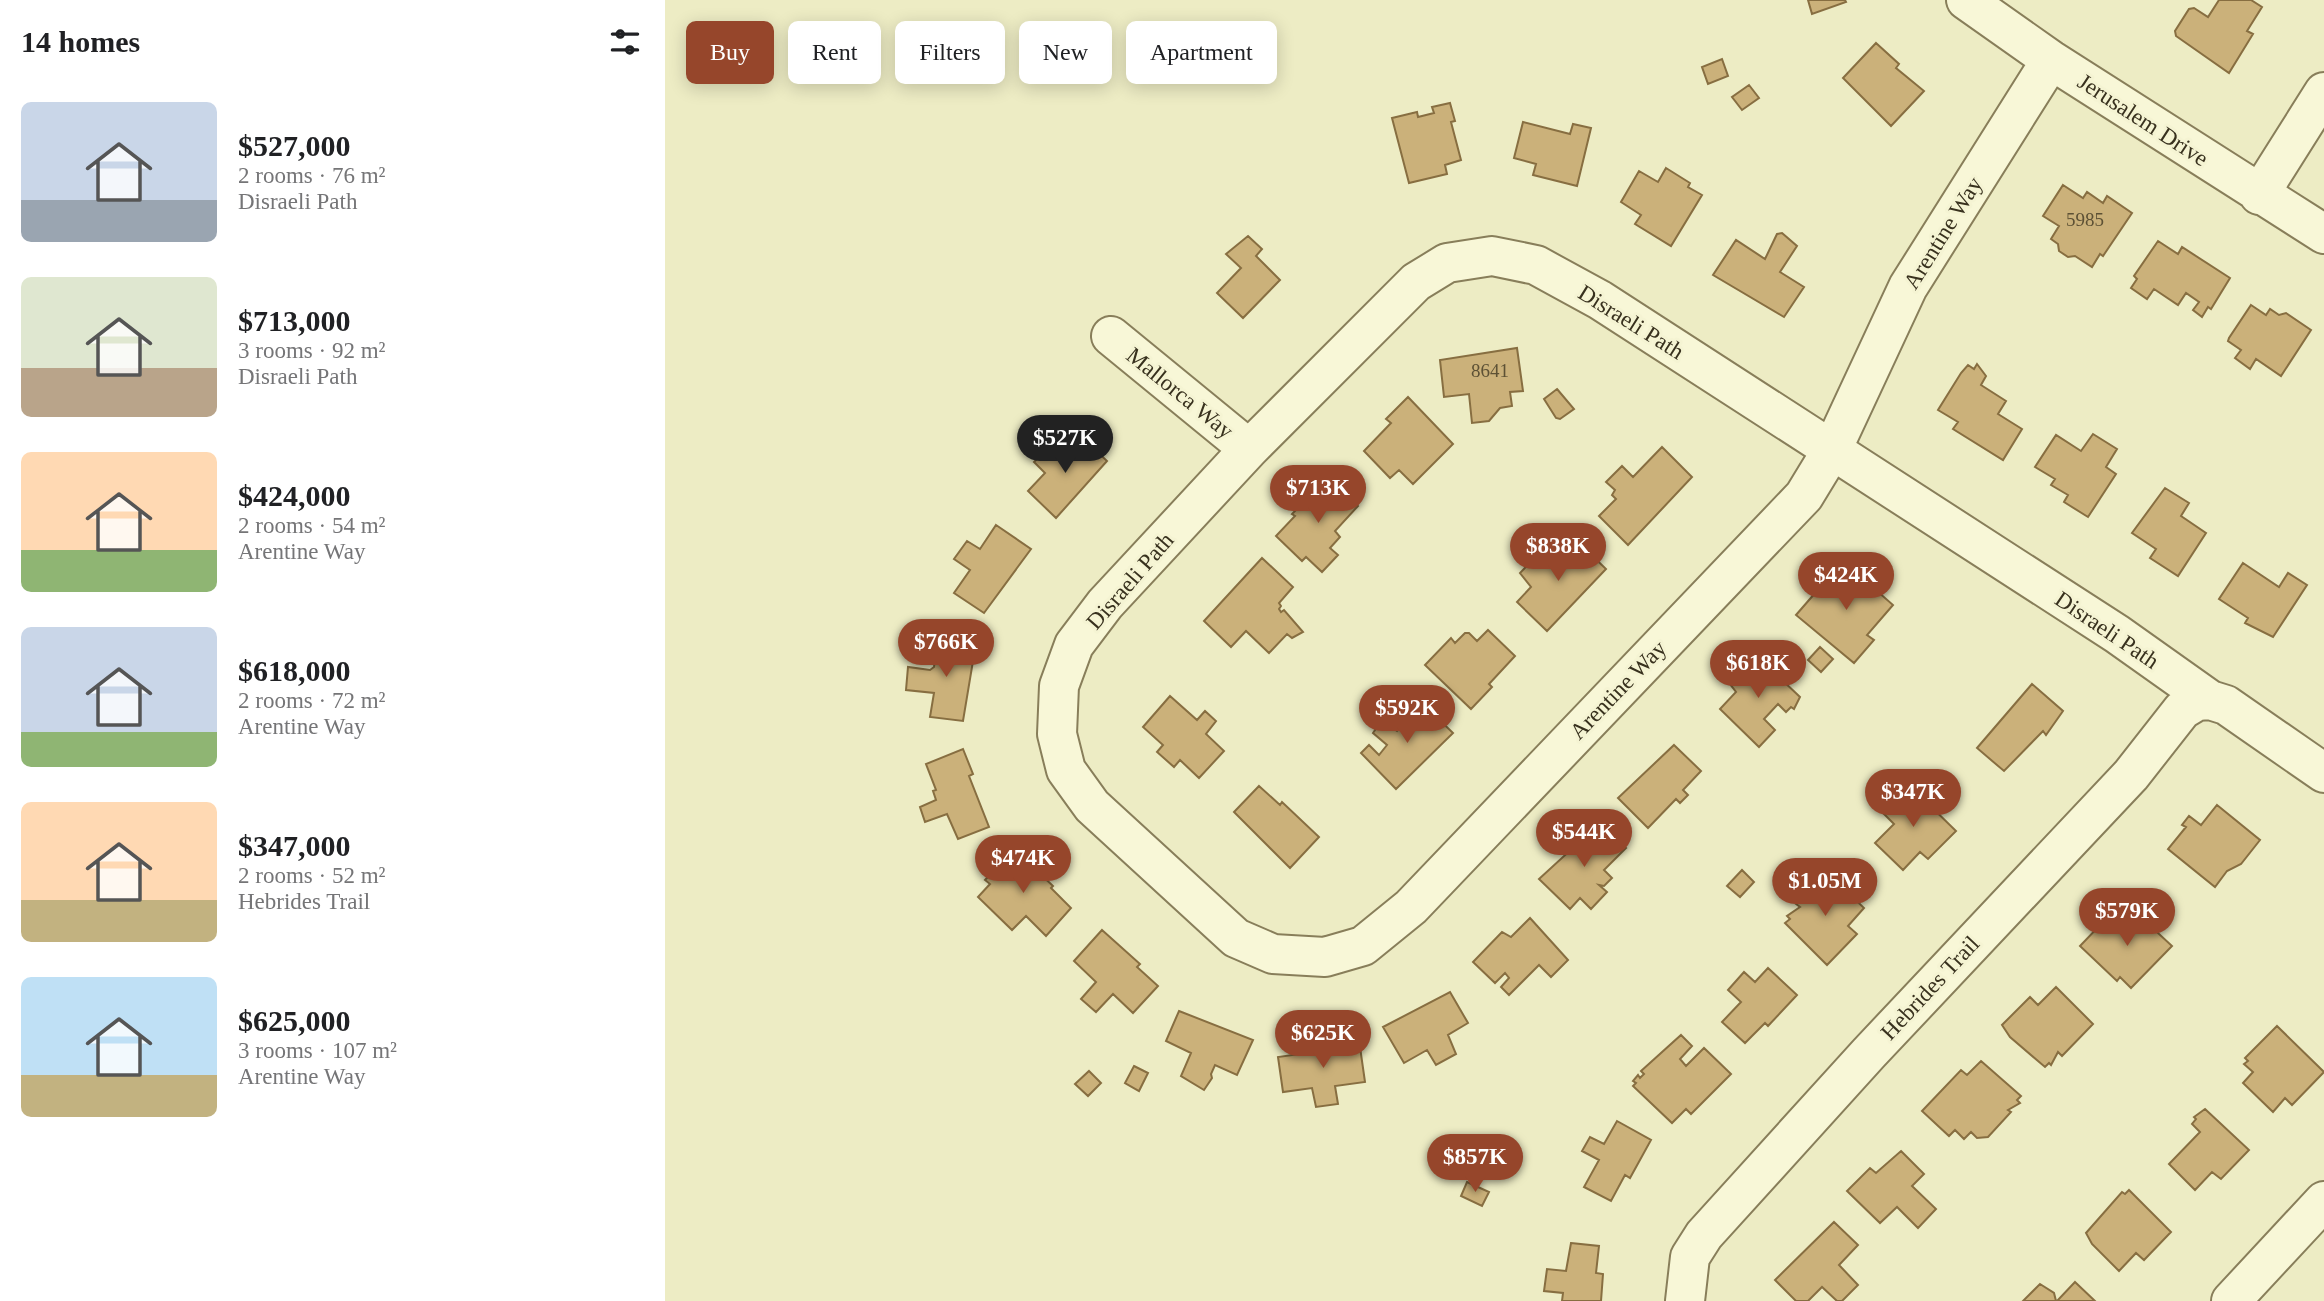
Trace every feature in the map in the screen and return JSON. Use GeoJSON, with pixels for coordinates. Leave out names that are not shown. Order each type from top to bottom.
{"type":"FeatureCollection","features":[{"type":"Feature","properties":{"kind":"street","name":"Jerusalem Drive"},"geometry":{"type":"LineString","coordinates":[[1966,0],[2051,60],[2324,234]]}},
{"type":"Feature","properties":{"kind":"street","name":"Arentine Way"},"geometry":{"type":"LineString","coordinates":[[1057,734],[1066,770],[1092,807],[1236,938],[1273,954],[1325,957],[1363,946],[1411,907],[1804,496],[1832,450],[1908,287],[2051,60]]}},
{"type":"Feature","properties":{"kind":"street"},"geometry":{"type":"LineString","coordinates":[[2259,195],[2324,92]]}},
{"type":"Feature","properties":{"kind":"street","name":"Disraeli Path"},"geometry":{"type":"LineString","coordinates":[[1057,734],[1059,686],[1074,645],[1105,604],[1249,449],[1416,282],[1447,263],[1492,256],[1536,265],[1600,300],[2117,635],[2210,700],[2226,705],[2324,773]]}},
{"type":"Feature","properties":{"kind":"street","name":"Mallorca Way"},"geometry":{"type":"LineString","coordinates":[[1111,336],[1249,449]]}},
{"type":"Feature","properties":{"kind":"street","name":"Hebrides Trail"},"geometry":{"type":"LineString","coordinates":[[1685,1301],[1690,1257],[1704,1235],[1869,1053],[2131,775],[2182,710],[2197,701],[2210,700]]}},
{"type":"Feature","properties":{"kind":"street"},"geometry":{"type":"LineString","coordinates":[[2231,1301],[2324,1201]]}},
{"type":"Feature","properties":{"kind":"building"},"geometry":{"type":"Polygon","coordinates":[[[1808,0],[1845,0],[1846,2],[1812,14],[1808,0]]]}},
{"type":"Feature","properties":{"kind":"building"},"geometry":{"type":"Polygon","coordinates":[[[2219,0],[2251,0],[2262,7],[2247,31],[2253,34],[2229,73],[2176,36],[2175,31],[2189,9],[2194,8],[2208,17],[2219,0]]]}},
{"type":"Feature","properties":{"kind":"building"},"geometry":{"type":"Polygon","coordinates":[[[1876,43],[1899,64],[1896,68],[1924,91],[1891,126],[1843,78],[1876,43]]]}},
{"type":"Feature","properties":{"kind":"building"},"geometry":{"type":"Polygon","coordinates":[[[1722,59],[1728,76],[1708,84],[1702,67],[1722,59]]]}},
{"type":"Feature","properties":{"kind":"building"},"geometry":{"type":"Polygon","coordinates":[[[1749,85],[1759,98],[1742,110],[1732,97],[1749,85]]]}},
{"type":"Feature","properties":{"kind":"building"},"geometry":{"type":"Polygon","coordinates":[[[1450,103],[1455,121],[1451,122],[1461,160],[1445,165],[1447,174],[1409,183],[1392,118],[1417,112],[1418,117],[1434,113],[1432,107],[1450,103]]]}},
{"type":"Feature","properties":{"kind":"building"},"geometry":{"type":"Polygon","coordinates":[[[1523,122],[1570,134],[1573,124],[1591,128],[1577,186],[1533,175],[1536,164],[1514,158],[1523,122]]]}},
{"type":"Feature","properties":{"kind":"building"},"geometry":{"type":"Polygon","coordinates":[[[1666,168],[1690,183],[1688,187],[1702,195],[1671,246],[1635,224],[1641,215],[1621,202],[1639,171],[1658,182],[1666,168]]]}},
{"type":"Feature","properties":{"kind":"building"},"geometry":{"type":"Polygon","coordinates":[[[2063,185],[2083,198],[2087,192],[2103,203],[2107,196],[2132,213],[2103,256],[2100,254],[2092,267],[2075,256],[2068,257],[2059,251],[2058,244],[2051,239],[2059,226],[2043,216],[2063,185]]]}},
{"type":"Feature","properties":{"kind":"building"},"geometry":{"type":"Polygon","coordinates":[[[1782,233],[1797,246],[1780,272],[1804,287],[1784,317],[1713,275],[1736,240],[1765,259],[1777,234],[1782,233]]]}},
{"type":"Feature","properties":{"kind":"building"},"geometry":{"type":"Polygon","coordinates":[[[1248,236],[1262,249],[1256,256],[1280,280],[1243,318],[1217,293],[1241,268],[1226,254],[1248,236]]]}},
{"type":"Feature","properties":{"kind":"building"},"geometry":{"type":"Polygon","coordinates":[[[2158,241],[2178,254],[2182,247],[2230,278],[2211,309],[2208,307],[2202,317],[2193,310],[2199,302],[2186,293],[2178,305],[2154,289],[2147,299],[2131,288],[2137,279],[2134,276],[2158,241]]]}},
{"type":"Feature","properties":{"kind":"building"},"geometry":{"type":"Polygon","coordinates":[[[2251,305],[2266,315],[2270,309],[2279,315],[2286,313],[2311,330],[2281,376],[2256,359],[2250,369],[2235,358],[2241,350],[2228,341],[2251,305]]]}},
{"type":"Feature","properties":{"kind":"building"},"geometry":{"type":"Polygon","coordinates":[[[1517,348],[1523,391],[1510,392],[1512,406],[1500,408],[1489,421],[1472,423],[1469,394],[1444,397],[1440,360],[1517,348]]]}},
{"type":"Feature","properties":{"kind":"building"},"geometry":{"type":"Polygon","coordinates":[[[1977,364],[1986,376],[1981,385],[2006,401],[1998,414],[2022,429],[2003,460],[1953,429],[1958,422],[1938,410],[1961,373],[1968,365],[1974,369],[1977,364]]]}},
{"type":"Feature","properties":{"kind":"building"},"geometry":{"type":"Polygon","coordinates":[[[1557,389],[1574,409],[1560,419],[1556,418],[1544,399],[1557,389]]]}},
{"type":"Feature","properties":{"kind":"building"},"geometry":{"type":"Polygon","coordinates":[[[1408,397],[1453,444],[1413,484],[1399,470],[1390,478],[1364,451],[1391,423],[1386,419],[1408,397]]]}},
{"type":"Feature","properties":{"kind":"building"},"geometry":{"type":"Polygon","coordinates":[[[2093,434],[2117,449],[2106,467],[2116,474],[2088,517],[2064,502],[2068,495],[2051,485],[2055,479],[2035,467],[2056,435],[2081,451],[2093,434]]]}},
{"type":"Feature","properties":{"kind":"building"},"geometry":{"type":"Polygon","coordinates":[[[1083,438],[1107,461],[1056,518],[1028,491],[1045,473],[1034,462],[1053,443],[1066,456],[1083,438]]]}},
{"type":"Feature","properties":{"kind":"building"},"geometry":{"type":"Polygon","coordinates":[[[1662,447],[1692,477],[1628,545],[1599,516],[1616,499],[1612,495],[1615,490],[1606,482],[1622,466],[1633,477],[1662,447]]]}},
{"type":"Feature","properties":{"kind":"building"},"geometry":{"type":"Polygon","coordinates":[[[1328,477],[1358,506],[1335,531],[1340,537],[1330,548],[1338,555],[1322,572],[1306,557],[1302,561],[1276,536],[1295,516],[1292,514],[1328,477]]]}},
{"type":"Feature","properties":{"kind":"building"},"geometry":{"type":"Polygon","coordinates":[[[2165,488],[2189,503],[2181,516],[2206,533],[2178,576],[2150,558],[2156,549],[2132,533],[2165,488]]]}},
{"type":"Feature","properties":{"kind":"building"},"geometry":{"type":"Polygon","coordinates":[[[996,525],[1031,549],[984,613],[954,593],[970,570],[954,559],[967,541],[980,549],[996,525]]]}},
{"type":"Feature","properties":{"kind":"building"},"geometry":{"type":"Polygon","coordinates":[[[1549,543],[1564,558],[1579,543],[1606,569],[1547,631],[1517,602],[1531,587],[1520,573],[1549,543]]]}},
{"type":"Feature","properties":{"kind":"building"},"geometry":{"type":"Polygon","coordinates":[[[1262,558],[1293,587],[1279,603],[1279,609],[1281,612],[1284,610],[1303,632],[1292,638],[1287,634],[1269,653],[1246,631],[1231,647],[1204,621],[1262,558]]]}},
{"type":"Feature","properties":{"kind":"building"},"geometry":{"type":"Polygon","coordinates":[[[1843,561],[1893,605],[1867,635],[1874,640],[1854,663],[1796,615],[1843,561]]]}},
{"type":"Feature","properties":{"kind":"building"},"geometry":{"type":"Polygon","coordinates":[[[2243,563],[2279,587],[2288,573],[2307,585],[2273,637],[2245,623],[2248,618],[2219,599],[2243,563]]]}},
{"type":"Feature","properties":{"kind":"building"},"geometry":{"type":"Polygon","coordinates":[[[1488,630],[1515,656],[1489,684],[1492,687],[1471,709],[1425,665],[1451,638],[1455,643],[1465,633],[1469,633],[1477,641],[1488,630]]]}},
{"type":"Feature","properties":{"kind":"building"},"geometry":{"type":"Polygon","coordinates":[[[938,637],[976,643],[963,721],[930,717],[934,693],[906,690],[908,667],[930,670],[934,667],[938,637]]]}},
{"type":"Feature","properties":{"kind":"building"},"geometry":{"type":"Polygon","coordinates":[[[1820,647],[1833,659],[1821,672],[1808,660],[1820,647]]]}},
{"type":"Feature","properties":{"kind":"building"},"geometry":{"type":"Polygon","coordinates":[[[1757,656],[1800,697],[1794,709],[1791,707],[1786,712],[1778,704],[1764,719],[1775,730],[1759,747],[1720,709],[1736,692],[1730,684],[1757,656]]]}},
{"type":"Feature","properties":{"kind":"building"},"geometry":{"type":"Polygon","coordinates":[[[2032,684],[2063,711],[2046,735],[2043,731],[2004,771],[1977,748],[2032,684]]]}},
{"type":"Feature","properties":{"kind":"building"},"geometry":{"type":"Polygon","coordinates":[[[1170,696],[1197,720],[1205,711],[1216,721],[1206,734],[1224,751],[1199,778],[1180,760],[1174,767],[1157,752],[1163,745],[1143,727],[1170,696]]]}},
{"type":"Feature","properties":{"kind":"building"},"geometry":{"type":"Polygon","coordinates":[[[1423,704],[1453,733],[1396,789],[1361,753],[1369,745],[1379,755],[1387,745],[1373,733],[1382,720],[1397,731],[1423,704]]]}},
{"type":"Feature","properties":{"kind":"building"},"geometry":{"type":"Polygon","coordinates":[[[1674,745],[1701,771],[1683,790],[1688,795],[1680,803],[1676,799],[1648,828],[1618,798],[1674,745]]]}},
{"type":"Feature","properties":{"kind":"building"},"geometry":{"type":"Polygon","coordinates":[[[963,749],[973,774],[969,776],[989,827],[958,839],[947,814],[925,822],[920,807],[936,800],[933,791],[936,790],[926,764],[963,749]]]}},
{"type":"Feature","properties":{"kind":"building"},"geometry":{"type":"Polygon","coordinates":[[[1259,786],[1280,805],[1282,802],[1319,837],[1290,868],[1234,812],[1259,786]]]}},
{"type":"Feature","properties":{"kind":"building"},"geometry":{"type":"Polygon","coordinates":[[[1913,789],[1956,831],[1928,859],[1920,852],[1903,870],[1875,843],[1894,824],[1880,810],[1893,796],[1899,802],[1903,798],[1901,796],[1913,789]]]}},
{"type":"Feature","properties":{"kind":"building"},"geometry":{"type":"Polygon","coordinates":[[[2217,805],[2260,840],[2241,864],[2227,871],[2215,887],[2168,849],[2186,827],[2182,825],[2189,816],[2201,825],[2217,805]]]}},
{"type":"Feature","properties":{"kind":"building"},"geometry":{"type":"Polygon","coordinates":[[[1600,823],[1626,848],[1604,870],[1612,878],[1604,886],[1599,885],[1607,892],[1591,909],[1580,898],[1570,909],[1539,879],[1600,823]]]}},
{"type":"Feature","properties":{"kind":"building"},"geometry":{"type":"Polygon","coordinates":[[[1014,849],[1053,886],[1051,888],[1071,908],[1046,936],[1026,916],[1012,930],[978,897],[990,884],[985,880],[1014,849]]]}},
{"type":"Feature","properties":{"kind":"building"},"geometry":{"type":"Polygon","coordinates":[[[1742,870],[1754,882],[1740,897],[1727,886],[1742,870]]]}},
{"type":"Feature","properties":{"kind":"building"},"geometry":{"type":"Polygon","coordinates":[[[1827,872],[1864,908],[1848,926],[1857,934],[1827,965],[1785,923],[1790,919],[1787,916],[1800,907],[1796,904],[1827,872]]]}},
{"type":"Feature","properties":{"kind":"building"},"geometry":{"type":"Polygon","coordinates":[[[2131,908],[2172,946],[2131,988],[2120,977],[2117,981],[2080,946],[2102,923],[2107,927],[2113,921],[2116,924],[2131,908]]]}},
{"type":"Feature","properties":{"kind":"building"},"geometry":{"type":"Polygon","coordinates":[[[1530,918],[1568,960],[1551,977],[1539,965],[1509,995],[1501,987],[1509,978],[1505,973],[1495,983],[1473,962],[1502,932],[1511,937],[1530,918]]]}},
{"type":"Feature","properties":{"kind":"building"},"geometry":{"type":"Polygon","coordinates":[[[1102,930],[1140,964],[1137,967],[1158,986],[1133,1013],[1113,994],[1096,1012],[1081,999],[1096,982],[1074,961],[1102,930]]]}},
{"type":"Feature","properties":{"kind":"building"},"geometry":{"type":"Polygon","coordinates":[[[1768,968],[1797,995],[1768,1026],[1765,1023],[1745,1043],[1722,1022],[1741,1002],[1728,990],[1744,972],[1755,982],[1768,968]]]}},
{"type":"Feature","properties":{"kind":"building"},"geometry":{"type":"Polygon","coordinates":[[[2056,987],[2093,1024],[2062,1056],[2058,1052],[2051,1065],[2049,1063],[2045,1067],[2010,1037],[2002,1025],[2030,997],[2038,1005],[2056,987]]]}},
{"type":"Feature","properties":{"kind":"building"},"geometry":{"type":"Polygon","coordinates":[[[1450,992],[1468,1023],[1448,1035],[1456,1054],[1436,1065],[1427,1050],[1404,1063],[1383,1027],[1450,992]]]}},
{"type":"Feature","properties":{"kind":"building"},"geometry":{"type":"Polygon","coordinates":[[[1179,1011],[1253,1040],[1237,1075],[1215,1065],[1212,1078],[1204,1090],[1181,1076],[1191,1053],[1166,1041],[1179,1011]]]}},
{"type":"Feature","properties":{"kind":"building"},"geometry":{"type":"Polygon","coordinates":[[[2277,1026],[2324,1072],[2292,1105],[2285,1098],[2273,1112],[2243,1083],[2253,1072],[2244,1064],[2248,1061],[2245,1058],[2277,1026]]]}},
{"type":"Feature","properties":{"kind":"building"},"geometry":{"type":"Polygon","coordinates":[[[1681,1035],[1692,1046],[1680,1059],[1686,1066],[1704,1048],[1731,1074],[1691,1114],[1686,1109],[1672,1123],[1633,1086],[1636,1083],[1633,1081],[1638,1075],[1640,1078],[1644,1074],[1641,1071],[1681,1035]]]}},
{"type":"Feature","properties":{"kind":"building"},"geometry":{"type":"Polygon","coordinates":[[[1359,1040],[1365,1082],[1335,1086],[1338,1104],[1316,1107],[1312,1088],[1283,1092],[1278,1057],[1307,1053],[1306,1048],[1359,1040]]]}},
{"type":"Feature","properties":{"kind":"building"},"geometry":{"type":"Polygon","coordinates":[[[1981,1061],[2021,1096],[2017,1100],[2020,1103],[2008,1110],[2011,1112],[1988,1137],[1977,1138],[1971,1132],[1964,1139],[1955,1130],[1949,1136],[1922,1111],[1961,1070],[1967,1075],[1981,1061]]]}},
{"type":"Feature","properties":{"kind":"building"},"geometry":{"type":"Polygon","coordinates":[[[1134,1066],[1148,1073],[1139,1091],[1125,1083],[1134,1066]]]}},
{"type":"Feature","properties":{"kind":"building"},"geometry":{"type":"Polygon","coordinates":[[[1089,1071],[1101,1083],[1088,1096],[1075,1084],[1089,1071]]]}},
{"type":"Feature","properties":{"kind":"building"},"geometry":{"type":"Polygon","coordinates":[[[2205,1109],[2249,1150],[2221,1179],[2212,1172],[2195,1190],[2169,1164],[2200,1132],[2192,1124],[2196,1119],[2194,1117],[2205,1109]]]}},
{"type":"Feature","properties":{"kind":"building"},"geometry":{"type":"Polygon","coordinates":[[[1617,1121],[1651,1140],[1630,1178],[1625,1175],[1611,1201],[1584,1187],[1599,1160],[1582,1151],[1590,1137],[1604,1144],[1617,1121]]]}},
{"type":"Feature","properties":{"kind":"building"},"geometry":{"type":"Polygon","coordinates":[[[1901,1151],[1924,1174],[1912,1186],[1936,1209],[1918,1228],[1897,1207],[1880,1223],[1847,1191],[1870,1168],[1876,1173],[1901,1151]]]}},
{"type":"Feature","properties":{"kind":"building"},"geometry":{"type":"Polygon","coordinates":[[[1467,1182],[1489,1192],[1482,1206],[1461,1196],[1467,1182]]]}},
{"type":"Feature","properties":{"kind":"building"},"geometry":{"type":"Polygon","coordinates":[[[2129,1190],[2171,1232],[2144,1260],[2136,1253],[2119,1271],[2092,1244],[2086,1233],[2122,1192],[2125,1194],[2129,1190]]]}},
{"type":"Feature","properties":{"kind":"building"},"geometry":{"type":"Polygon","coordinates":[[[1834,1222],[1858,1245],[1839,1265],[1858,1285],[1842,1301],[1837,1301],[1822,1287],[1808,1301],[1796,1301],[1775,1280],[1834,1222]]]}},
{"type":"Feature","properties":{"kind":"building"},"geometry":{"type":"Polygon","coordinates":[[[1571,1243],[1599,1246],[1596,1273],[1603,1274],[1601,1301],[1562,1301],[1563,1293],[1544,1291],[1547,1269],[1566,1271],[1571,1243]]]}},
{"type":"Feature","properties":{"kind":"building"},"geometry":{"type":"Polygon","coordinates":[[[2075,1282],[2095,1301],[2057,1301],[2075,1282]]]}},
{"type":"Feature","properties":{"kind":"building"},"geometry":{"type":"Polygon","coordinates":[[[2040,1284],[2054,1293],[2056,1301],[2023,1301],[2040,1284]]]}}]}
